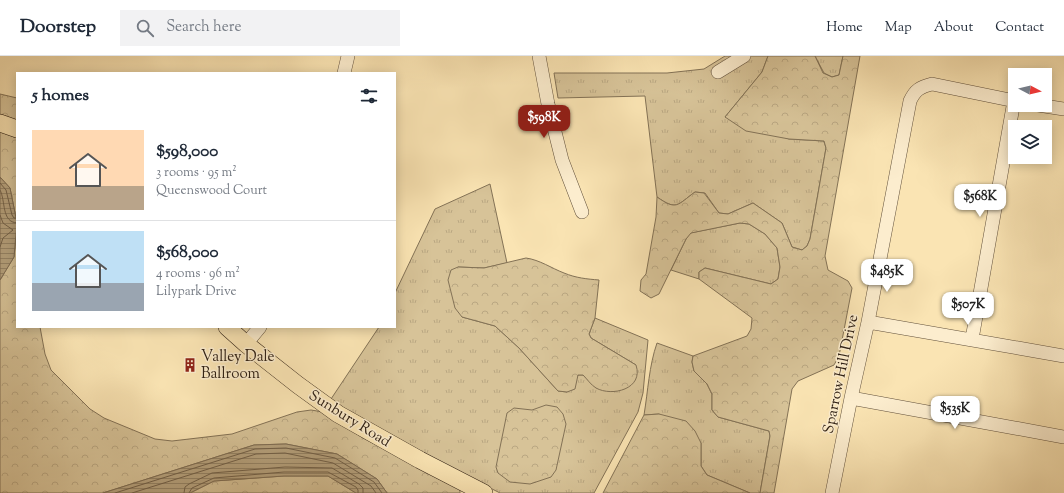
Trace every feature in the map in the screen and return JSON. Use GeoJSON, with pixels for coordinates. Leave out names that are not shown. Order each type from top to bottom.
{"type":"FeatureCollection","features":[{"type":"Feature","properties":{"kind":"main road"},"geometry":{"type":"LineString","coordinates":[[0,123],[16,130]]}},
{"type":"Feature","properties":{"kind":"main road","name":"Sunbury Road"},"geometry":{"type":"LineString","coordinates":[[229,328],[246,344],[338,414],[420,460],[484,493]]}},
{"type":"Feature","properties":{"kind":"street"},"geometry":{"type":"LineString","coordinates":[[344,72],[348,56]]}},
{"type":"Feature","properties":{"kind":"street"},"geometry":{"type":"LineString","coordinates":[[539,56],[548,104],[562,160],[582,212]]}},
{"type":"Feature","properties":{"kind":"street"},"geometry":{"type":"LineString","coordinates":[[718,72],[744,56]]}},
{"type":"Feature","properties":{"kind":"street","name":"Sparrow Hill Drive"},"geometry":{"type":"LineString","coordinates":[[832,493],[868,322],[910,101],[914,92],[922,86],[932,84],[1008,100]]}},
{"type":"Feature","properties":{"kind":"street"},"geometry":{"type":"LineString","coordinates":[[1052,107],[1064,109]]}},
{"type":"Feature","properties":{"kind":"street"},"geometry":{"type":"LineString","coordinates":[[972,339],[1012,112]]}},
{"type":"Feature","properties":{"kind":"street"},"geometry":{"type":"LineString","coordinates":[[868,322],[1064,356]]}},
{"type":"Feature","properties":{"kind":"street"},"geometry":{"type":"LineString","coordinates":[[246,344],[259,328]]}},
{"type":"Feature","properties":{"kind":"street"},"geometry":{"type":"LineString","coordinates":[[851,398],[1064,437]]}},
{"type":"Feature","properties":{"kind":"green space"},"geometry":{"type":"Polygon","coordinates":[[[725,56],[768,56],[762,72],[725,117],[789,139],[824,141],[826,148],[810,239],[807,246],[802,250],[792,247],[782,223],[753,203],[728,214],[719,213],[705,193],[695,192],[677,205],[669,204],[657,197],[645,96],[558,98],[554,73],[667,73],[704,69],[725,56]]]}},
{"type":"Feature","properties":{"kind":"green space"},"geometry":{"type":"Polygon","coordinates":[[[768,56],[815,56],[823,73],[832,77],[839,75],[843,56],[860,56],[825,256],[828,270],[848,281],[852,288],[839,356],[834,365],[798,381],[792,389],[774,493],[760,493],[770,436],[769,431],[718,417],[712,410],[712,394],[707,384],[694,371],[692,362],[693,356],[747,336],[751,329],[752,318],[699,279],[699,272],[705,268],[771,284],[778,279],[780,267],[777,248],[765,234],[749,224],[740,223],[691,233],[686,239],[659,294],[651,298],[640,291],[641,280],[646,274],[656,217],[657,197],[669,204],[677,205],[695,192],[704,193],[719,213],[728,214],[753,203],[782,223],[792,247],[802,250],[807,246],[810,239],[826,148],[824,141],[789,139],[746,131],[725,117],[762,72],[768,56]]]}},
{"type":"Feature","properties":{"kind":"green space"},"geometry":{"type":"Polygon","coordinates":[[[815,56],[843,56],[839,75],[832,77],[824,73],[815,56]]]}},
{"type":"Feature","properties":{"kind":"green space"},"geometry":{"type":"Polygon","coordinates":[[[0,94],[16,98],[16,120],[0,114],[0,94]]]}},
{"type":"Feature","properties":{"kind":"green space"},"geometry":{"type":"Polygon","coordinates":[[[0,132],[16,138],[16,218],[10,188],[0,177],[0,132]]]}},
{"type":"Feature","properties":{"kind":"green space"},"geometry":{"type":"Polygon","coordinates":[[[490,184],[507,263],[484,268],[458,267],[462,317],[495,326],[519,348],[558,391],[567,392],[578,375],[583,375],[596,388],[636,365],[591,338],[589,334],[595,318],[648,340],[643,393],[638,412],[594,493],[500,493],[385,434],[329,402],[378,328],[396,328],[396,291],[435,209],[490,184]]]}},
{"type":"Feature","properties":{"kind":"green space"},"geometry":{"type":"Polygon","coordinates":[[[740,223],[749,224],[765,234],[777,248],[780,267],[778,279],[771,284],[705,268],[699,272],[699,279],[671,270],[690,233],[740,223]]]}},
{"type":"Feature","properties":{"kind":"green space"},"geometry":{"type":"Polygon","coordinates":[[[16,238],[16,328],[40,328],[45,354],[51,370],[90,409],[104,418],[155,439],[172,441],[232,434],[297,412],[311,410],[323,412],[363,438],[460,487],[460,493],[387,493],[377,479],[337,454],[286,444],[254,445],[103,493],[0,493],[0,280],[14,257],[16,238]]]}},
{"type":"Feature","properties":{"kind":"green space"},"geometry":{"type":"Polygon","coordinates":[[[526,258],[541,262],[573,276],[599,280],[595,318],[589,334],[591,338],[636,365],[637,373],[635,380],[631,385],[618,391],[603,391],[594,387],[583,375],[578,375],[575,389],[567,392],[558,391],[519,348],[495,326],[462,317],[455,308],[448,280],[451,270],[458,267],[484,268],[526,258]]]}},
{"type":"Feature","properties":{"kind":"green space"},"geometry":{"type":"Polygon","coordinates":[[[657,343],[693,356],[692,362],[694,371],[707,384],[712,394],[712,410],[718,417],[769,431],[770,436],[760,493],[750,493],[707,475],[701,466],[701,443],[659,414],[644,415],[650,370],[657,343]]]}},
{"type":"Feature","properties":{"kind":"green space"},"geometry":{"type":"Polygon","coordinates":[[[546,405],[557,407],[563,414],[566,424],[556,470],[551,477],[530,484],[510,482],[498,473],[496,467],[507,413],[514,408],[532,410],[546,405]]]}},
{"type":"Feature","properties":{"kind":"green space"},"geometry":{"type":"Polygon","coordinates":[[[659,414],[686,421],[695,431],[701,443],[701,466],[707,475],[750,493],[603,493],[644,415],[659,414]]]}},
{"type":"Feature","properties":{"kind":"green space"},"geometry":{"type":"Polygon","coordinates":[[[284,476],[328,476],[356,493],[190,493],[214,481],[284,476]]]}},
{"type":"Feature","properties":{"kind":"water"},"geometry":{"type":"Polygon","coordinates":[[[0,177],[10,188],[16,218],[16,234],[14,257],[0,280],[0,177]]]}},
{"type":"Feature","properties":{"kind":"water"},"geometry":{"type":"Polygon","coordinates":[[[286,444],[337,454],[377,479],[387,493],[356,493],[328,476],[284,476],[214,481],[190,493],[103,493],[254,445],[286,444]]]}},
{"type":"Feature","properties":{"kind":"place","name":"Valley Dale Ballroom"},"geometry":{"type":"Point","coordinates":[190,365]}}]}
